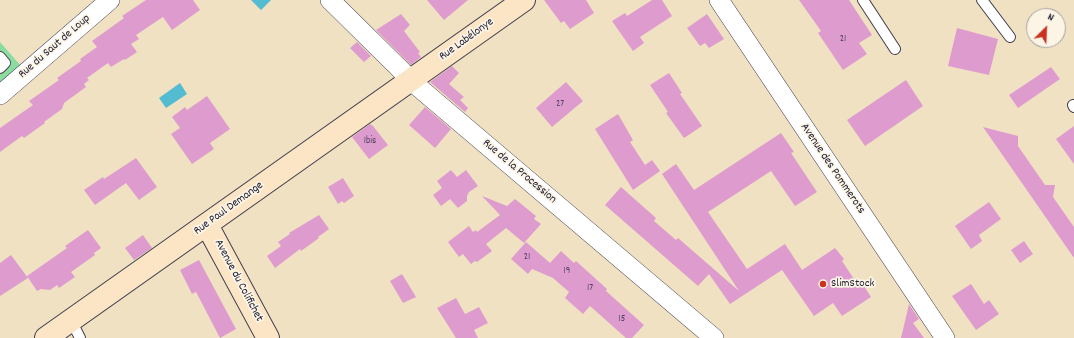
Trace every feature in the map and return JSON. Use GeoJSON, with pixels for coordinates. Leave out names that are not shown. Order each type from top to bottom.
{"type":"FeatureCollection","features":[{"type":"Feature","properties":{"kind":"main road","name":"Rue Labélonye"},"geometry":{"type":"LineString","coordinates":[[410,80],[524,0]]}},
{"type":"Feature","properties":{"kind":"main road","name":"Rue Paul Demange"},"geometry":{"type":"LineString","coordinates":[[46,338],[76,329],[208,225],[410,80]]}},
{"type":"Feature","properties":{"kind":"main road","name":"Avenue du Colifichet"},"geometry":{"type":"LineString","coordinates":[[208,225],[268,338]]}},
{"type":"Feature","properties":{"kind":"street","name":"Rue du Saut de Loup"},"geometry":{"type":"LineString","coordinates":[[0,95],[110,0]]}},
{"type":"Feature","properties":{"kind":"street","name":"Rue de la Procession"},"geometry":{"type":"LineString","coordinates":[[330,0],[400,68],[410,80],[714,338]]}},
{"type":"Feature","properties":{"kind":"street","name":"Avenue des Pommerots"},"geometry":{"type":"LineString","coordinates":[[718,0],[945,338]]}},
{"type":"Feature","properties":{"kind":"lane"},"geometry":{"type":"LineString","coordinates":[[863,0],[896,49]]}},
{"type":"Feature","properties":{"kind":"lane"},"geometry":{"type":"LineString","coordinates":[[982,0],[1010,36]]}},
{"type":"Feature","properties":{"kind":"lane"},"geometry":{"type":"LineString","coordinates":[[0,57],[5,63],[0,68]]}},
{"type":"Feature","properties":{"kind":"green space"},"geometry":{"type":"Polygon","coordinates":[[[0,42],[21,66],[0,84],[0,42]]]}},
{"type":"Feature","properties":{"kind":"water"},"geometry":{"type":"Polygon","coordinates":[[[251,0],[271,0],[261,10],[251,0]]]}},
{"type":"Feature","properties":{"kind":"water"},"geometry":{"type":"Polygon","coordinates":[[[180,83],[187,94],[166,108],[159,98],[180,83]]]}},
{"type":"Feature","properties":{"kind":"building"},"geometry":{"type":"Polygon","coordinates":[[[146,0],[193,0],[200,10],[172,30],[163,17],[136,35],[139,39],[131,44],[137,52],[111,67],[108,63],[87,78],[89,80],[84,84],[86,87],[64,103],[62,109],[24,138],[22,136],[0,152],[0,128],[33,105],[29,101],[59,80],[57,78],[81,61],[80,59],[97,47],[92,41],[124,18],[122,16],[146,0]]]}},
{"type":"Feature","properties":{"kind":"building"},"geometry":{"type":"Polygon","coordinates":[[[427,0],[468,0],[444,20],[427,0]]]}},
{"type":"Feature","properties":{"kind":"building"},"geometry":{"type":"Polygon","coordinates":[[[544,0],[586,0],[594,13],[570,29],[564,21],[561,23],[544,0]]]}},
{"type":"Feature","properties":{"kind":"building"},"geometry":{"type":"Polygon","coordinates":[[[652,0],[662,0],[672,16],[640,37],[644,43],[633,51],[612,21],[625,13],[627,16],[652,0]]]}},
{"type":"Feature","properties":{"kind":"building"},"geometry":{"type":"Polygon","coordinates":[[[799,0],[849,0],[872,35],[859,43],[867,54],[843,70],[818,33],[821,31],[799,0]]]}},
{"type":"Feature","properties":{"kind":"building"},"geometry":{"type":"Polygon","coordinates":[[[401,14],[410,25],[404,31],[420,52],[418,53],[421,57],[411,65],[376,30],[401,14]]]}},
{"type":"Feature","properties":{"kind":"building"},"geometry":{"type":"Polygon","coordinates":[[[707,14],[724,39],[709,48],[705,43],[700,46],[687,28],[707,14]]]}},
{"type":"Feature","properties":{"kind":"building"},"geometry":{"type":"Polygon","coordinates":[[[957,28],[998,39],[989,75],[948,66],[957,28]]]}},
{"type":"Feature","properties":{"kind":"building"},"geometry":{"type":"Polygon","coordinates":[[[357,42],[371,56],[364,62],[350,48],[357,42]]]}},
{"type":"Feature","properties":{"kind":"building"},"geometry":{"type":"Polygon","coordinates":[[[452,66],[459,73],[449,84],[464,97],[460,100],[468,108],[465,112],[430,82],[452,66]]]}},
{"type":"Feature","properties":{"kind":"building"},"geometry":{"type":"Polygon","coordinates":[[[1051,67],[1060,79],[1018,108],[1009,95],[1051,67]]]}},
{"type":"Feature","properties":{"kind":"building"},"geometry":{"type":"Polygon","coordinates":[[[669,73],[682,93],[680,94],[702,126],[684,138],[666,113],[668,112],[650,85],[669,73]]]}},
{"type":"Feature","properties":{"kind":"building"},"geometry":{"type":"Polygon","coordinates":[[[906,80],[923,106],[865,146],[847,120],[906,80]]]}},
{"type":"Feature","properties":{"kind":"building"},"geometry":{"type":"Polygon","coordinates":[[[566,82],[583,101],[552,127],[536,108],[566,82]]]}},
{"type":"Feature","properties":{"kind":"building"},"geometry":{"type":"Polygon","coordinates":[[[207,96],[230,129],[210,143],[214,149],[192,164],[171,134],[180,128],[172,117],[185,107],[187,110],[207,96]]]}},
{"type":"Feature","properties":{"kind":"building"},"geometry":{"type":"Polygon","coordinates":[[[425,107],[451,129],[435,148],[409,125],[425,107]]]}},
{"type":"Feature","properties":{"kind":"building"},"geometry":{"type":"Polygon","coordinates":[[[618,114],[633,140],[630,142],[645,165],[652,160],[660,171],[633,190],[595,129],[618,114]]]}},
{"type":"Feature","properties":{"kind":"building"},"geometry":{"type":"Polygon","coordinates":[[[370,124],[388,145],[369,159],[352,137],[370,124]]]}},
{"type":"Feature","properties":{"kind":"building"},"geometry":{"type":"Polygon","coordinates":[[[1074,126],[1074,164],[1056,139],[1074,126]]]}},
{"type":"Feature","properties":{"kind":"building"},"geometry":{"type":"Polygon","coordinates":[[[983,127],[1018,136],[1018,146],[1045,185],[1055,185],[1053,197],[1074,227],[1074,258],[983,127]]]}},
{"type":"Feature","properties":{"kind":"building"},"geometry":{"type":"Polygon","coordinates":[[[781,133],[794,152],[791,153],[817,192],[795,206],[771,171],[708,212],[747,269],[785,244],[802,270],[835,248],[844,259],[842,261],[856,282],[860,280],[871,297],[842,316],[833,303],[814,316],[782,270],[730,304],[709,274],[698,286],[605,205],[621,187],[656,218],[654,221],[676,240],[678,238],[739,291],[662,174],[676,164],[694,190],[781,133]]]}},
{"type":"Feature","properties":{"kind":"building"},"geometry":{"type":"Polygon","coordinates":[[[136,158],[157,187],[139,200],[126,183],[95,205],[84,190],[136,158]]]}},
{"type":"Feature","properties":{"kind":"building"},"geometry":{"type":"Polygon","coordinates":[[[451,170],[457,177],[466,170],[478,186],[469,192],[467,201],[458,208],[450,199],[441,206],[433,195],[442,188],[437,181],[451,170]]]}},
{"type":"Feature","properties":{"kind":"building"},"geometry":{"type":"Polygon","coordinates":[[[343,178],[354,196],[344,203],[342,201],[338,204],[328,187],[343,178]]]}},
{"type":"Feature","properties":{"kind":"building"},"geometry":{"type":"Polygon","coordinates":[[[482,196],[507,206],[515,199],[536,216],[534,219],[541,224],[524,243],[506,228],[486,244],[492,251],[477,262],[475,261],[471,264],[463,254],[459,257],[448,242],[469,226],[473,232],[476,230],[477,232],[500,215],[482,196]]]}},
{"type":"Feature","properties":{"kind":"building"},"geometry":{"type":"Polygon","coordinates":[[[989,202],[1001,219],[979,235],[982,241],[971,249],[955,226],[989,202]]]}},
{"type":"Feature","properties":{"kind":"building"},"geometry":{"type":"Polygon","coordinates":[[[319,215],[329,229],[301,251],[300,249],[275,268],[267,256],[281,246],[278,242],[290,234],[289,233],[319,215]]]}},
{"type":"Feature","properties":{"kind":"building"},"geometry":{"type":"Polygon","coordinates":[[[88,230],[101,248],[94,253],[95,255],[71,272],[75,277],[59,288],[57,285],[50,290],[41,289],[37,291],[27,276],[67,248],[65,246],[88,230]]]}},
{"type":"Feature","properties":{"kind":"building"},"geometry":{"type":"Polygon","coordinates":[[[143,235],[152,248],[134,260],[125,248],[143,235]]]}},
{"type":"Feature","properties":{"kind":"building"},"geometry":{"type":"Polygon","coordinates":[[[1024,241],[1033,254],[1020,263],[1011,250],[1024,241]]]}},
{"type":"Feature","properties":{"kind":"building"},"geometry":{"type":"Polygon","coordinates":[[[526,242],[550,263],[561,251],[574,263],[576,261],[607,289],[606,291],[644,325],[632,338],[626,338],[590,306],[583,314],[565,298],[569,292],[553,278],[532,269],[528,274],[511,259],[526,242]]]}},
{"type":"Feature","properties":{"kind":"building"},"geometry":{"type":"Polygon","coordinates":[[[11,255],[28,278],[0,296],[0,263],[11,255]]]}},
{"type":"Feature","properties":{"kind":"building"},"geometry":{"type":"Polygon","coordinates":[[[199,260],[236,329],[220,338],[196,292],[192,294],[180,270],[199,260]]]}},
{"type":"Feature","properties":{"kind":"building"},"geometry":{"type":"Polygon","coordinates":[[[402,274],[416,297],[403,303],[390,281],[402,274]]]}},
{"type":"Feature","properties":{"kind":"building"},"geometry":{"type":"Polygon","coordinates":[[[971,284],[984,304],[989,300],[999,314],[976,330],[952,296],[971,284]]]}},
{"type":"Feature","properties":{"kind":"building"},"geometry":{"type":"Polygon","coordinates":[[[456,298],[465,314],[479,307],[488,323],[474,330],[478,338],[456,338],[437,308],[456,298]]]}},
{"type":"Feature","properties":{"kind":"building"},"geometry":{"type":"Polygon","coordinates":[[[909,304],[919,319],[913,323],[924,338],[901,338],[909,304]]]}},
{"type":"Feature","properties":{"kind":"place","name":"SlimStock"},"geometry":{"type":"Point","coordinates":[823,284]}}]}
